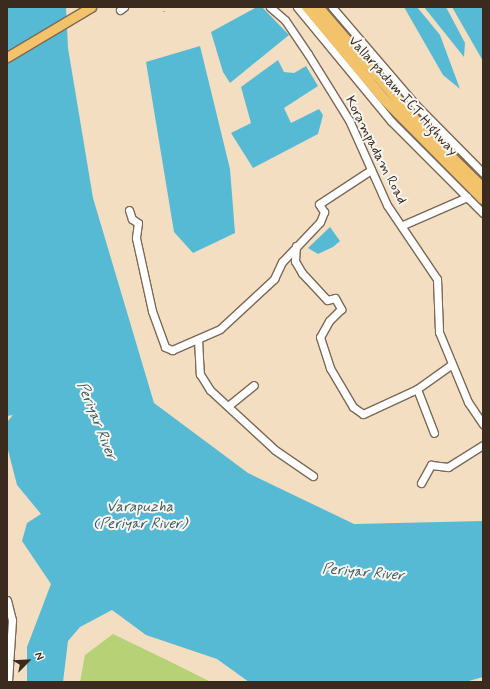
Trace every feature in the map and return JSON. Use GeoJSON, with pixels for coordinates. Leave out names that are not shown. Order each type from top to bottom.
{"type":"FeatureCollection","features":[{"type":"Feature","properties":{"kind":"highway","name":"Vallarpadam ICT Highway"},"geometry":{"type":"LineString","coordinates":[[307,7],[386,95],[483,199]]}},
{"type":"Feature","properties":{"kind":"highway","name":"Vallarpadam ICT Highway"},"geometry":{"type":"LineString","coordinates":[[318,7],[386,95],[483,188]]}},
{"type":"Feature","properties":{"kind":"main road"},"geometry":{"type":"LineString","coordinates":[[7,57],[91,7]]}},
{"type":"Feature","properties":{"kind":"street","name":"Korampadam Road"},"geometry":{"type":"LineString","coordinates":[[270,7],[285,20],[308,54],[348,120],[388,204],[437,279],[439,332],[468,402],[483,424]]}},
{"type":"Feature","properties":{"kind":"street"},"geometry":{"type":"LineString","coordinates":[[297,7],[391,121],[466,197],[483,212]]}},
{"type":"Feature","properties":{"kind":"street"},"geometry":{"type":"LineString","coordinates":[[332,7],[415,104],[483,173]]}},
{"type":"Feature","properties":{"kind":"street"},"geometry":{"type":"LineString","coordinates":[[129,210],[132,219],[138,222],[136,238],[152,311],[165,347],[172,350],[220,329],[274,279],[275,272],[296,246],[320,222],[324,212],[319,204],[372,170]]}},
{"type":"Feature","properties":{"kind":"street"},"geometry":{"type":"LineString","coordinates":[[402,225],[466,197]]}},
{"type":"Feature","properties":{"kind":"street"},"geometry":{"type":"LineString","coordinates":[[296,246],[295,261],[302,272],[327,300],[335,298],[341,309],[328,321],[320,336],[330,368],[353,408],[364,414],[418,389],[452,364]]}},
{"type":"Feature","properties":{"kind":"street"},"geometry":{"type":"LineString","coordinates":[[198,339],[200,374],[228,406],[275,450],[313,476]]}},
{"type":"Feature","properties":{"kind":"street"},"geometry":{"type":"LineString","coordinates":[[228,406],[254,384]]}},
{"type":"Feature","properties":{"kind":"street"},"geometry":{"type":"LineString","coordinates":[[418,389],[434,433]]}},
{"type":"Feature","properties":{"kind":"street"},"geometry":{"type":"LineString","coordinates":[[421,483],[431,465],[448,467],[483,445]]}},
{"type":"Feature","properties":{"kind":"street"},"geometry":{"type":"LineString","coordinates":[[7,600],[10,621],[8,682]]}},
{"type":"Feature","properties":{"kind":"path"},"geometry":{"type":"LineString","coordinates":[[164,7],[164,12]]}},
{"type":"Feature","properties":{"kind":"green space"},"geometry":{"type":"Polygon","coordinates":[[[113,634],[211,682],[80,682],[85,655],[113,634]]]}},
{"type":"Feature","properties":{"kind":"water","name":"Varapuzha (Periyar River)"},"geometry":{"type":"Polygon","coordinates":[[[7,7],[66,7],[68,48],[93,198],[154,403],[248,473],[354,524],[483,521],[483,677],[465,682],[249,682],[217,659],[146,635],[112,610],[80,627],[68,641],[63,682],[27,682],[27,647],[51,584],[22,541],[27,523],[41,514],[17,485],[7,446],[7,422],[13,415],[7,416],[7,7]]]}},
{"type":"Feature","properties":{"kind":"water"},"geometry":{"type":"Polygon","coordinates":[[[257,7],[262,7],[289,35],[230,83],[223,72],[211,32],[257,7]]]}},
{"type":"Feature","properties":{"kind":"water"},"geometry":{"type":"Polygon","coordinates":[[[404,7],[417,7],[440,35],[460,89],[443,75],[404,7]]]}},
{"type":"Feature","properties":{"kind":"water"},"geometry":{"type":"Polygon","coordinates":[[[424,7],[446,7],[465,43],[464,57],[424,7]]]}},
{"type":"Feature","properties":{"kind":"water"},"geometry":{"type":"Polygon","coordinates":[[[452,7],[483,7],[483,61],[452,7]]]}},
{"type":"Feature","properties":{"kind":"water"},"geometry":{"type":"Polygon","coordinates":[[[200,46],[230,169],[235,233],[193,253],[174,232],[146,62],[200,46]]]}},
{"type":"Feature","properties":{"kind":"water"},"geometry":{"type":"Polygon","coordinates":[[[278,60],[284,72],[294,73],[306,66],[318,86],[284,108],[291,123],[319,109],[323,115],[318,134],[253,168],[231,133],[251,123],[241,87],[278,60]]]}},
{"type":"Feature","properties":{"kind":"water"},"geometry":{"type":"Polygon","coordinates":[[[330,227],[340,241],[333,247],[318,254],[308,248],[330,227]]]}},
{"type":"Feature","properties":{"kind":"water label","name":"Periyar River"},"geometry":{"type":"Point","coordinates":[96,421]}},
{"type":"Feature","properties":{"kind":"water label","name":"Periyar River"},"geometry":{"type":"Point","coordinates":[363,573]}}]}
